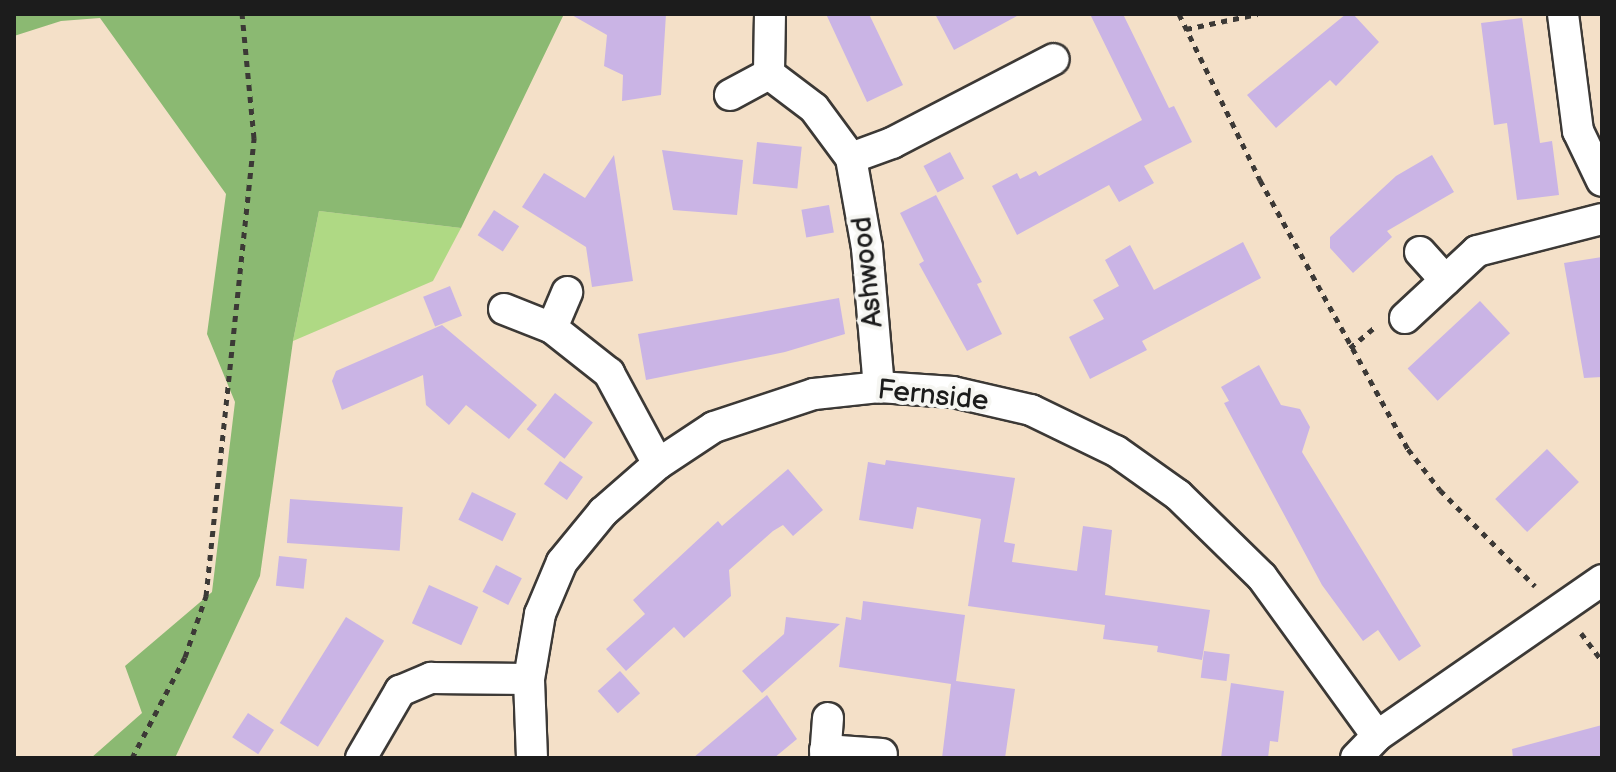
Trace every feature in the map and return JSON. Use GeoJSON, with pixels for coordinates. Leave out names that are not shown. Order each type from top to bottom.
{"type":"FeatureCollection","features":[{"type":"Feature","properties":{"kind":"street"},"geometry":{"type":"LineString","coordinates":[[730,95],[769,74],[770,14]]}},
{"type":"Feature","properties":{"kind":"street"},"geometry":{"type":"LineString","coordinates":[[1563,14],[1578,131],[1602,181]]}},
{"type":"Feature","properties":{"kind":"street"},"geometry":{"type":"LineString","coordinates":[[851,158],[892,143],[1054,59]]}},
{"type":"Feature","properties":{"kind":"street","name":"Ashwood"},"geometry":{"type":"LineString","coordinates":[[769,74],[814,108],[851,158],[865,235],[879,387]]}},
{"type":"Feature","properties":{"kind":"street"},"geometry":{"type":"LineString","coordinates":[[1405,318],[1477,251],[1495,243],[1602,219]]}},
{"type":"Feature","properties":{"kind":"street"},"geometry":{"type":"LineString","coordinates":[[1420,252],[1445,280]]}},
{"type":"Feature","properties":{"kind":"street"},"geometry":{"type":"LineString","coordinates":[[552,328],[567,292]]}},
{"type":"Feature","properties":{"kind":"street"},"geometry":{"type":"LineString","coordinates":[[504,309],[552,328],[609,373],[658,464]]}},
{"type":"Feature","properties":{"kind":"street","name":"Fernside"},"geometry":{"type":"LineString","coordinates":[[532,758],[529,679],[540,614],[562,562],[603,512],[658,464],[714,427],[766,407],[814,394],[879,387],[953,392],[1031,410],[1094,436],[1129,460],[1178,495],[1262,577],[1377,736]]}},
{"type":"Feature","properties":{"kind":"street"},"geometry":{"type":"LineString","coordinates":[[1356,758],[1377,736],[1602,580]]}},
{"type":"Feature","properties":{"kind":"street"},"geometry":{"type":"LineString","coordinates":[[361,758],[400,691],[431,678],[529,679]]}},
{"type":"Feature","properties":{"kind":"street"},"geometry":{"type":"LineString","coordinates":[[828,718],[825,754],[882,754]]}},
{"type":"Feature","properties":{"kind":"path"},"geometry":{"type":"LineString","coordinates":[[132,758],[185,657],[206,596],[254,138],[242,14]]}},
{"type":"Feature","properties":{"kind":"path"},"geometry":{"type":"LineString","coordinates":[[1179,14],[1260,180],[1408,449],[1440,490],[1559,610]]}},
{"type":"Feature","properties":{"kind":"path"},"geometry":{"type":"LineString","coordinates":[[1186,29],[1257,14]]}},
{"type":"Feature","properties":{"kind":"green space"},"geometry":{"type":"Polygon","coordinates":[[[14,14],[564,14],[461,228],[319,211],[293,341],[260,576],[175,758],[91,758],[142,713],[125,666],[212,592],[235,402],[207,334],[226,194],[100,18],[61,21],[14,36],[14,14]]]}},
{"type":"Feature","properties":{"kind":"green space"},"geometry":{"type":"Polygon","coordinates":[[[319,211],[461,228],[433,281],[293,341],[319,211]]]}},
{"type":"Feature","properties":{"kind":"building"},"geometry":{"type":"Polygon","coordinates":[[[570,14],[666,14],[661,95],[622,101],[623,75],[604,66],[607,35],[570,14]]]}},
{"type":"Feature","properties":{"kind":"building"},"geometry":{"type":"Polygon","coordinates":[[[826,14],[869,14],[903,85],[867,102],[826,14]]]}},
{"type":"Feature","properties":{"kind":"building"},"geometry":{"type":"Polygon","coordinates":[[[935,14],[1021,14],[954,50],[935,14]]]}},
{"type":"Feature","properties":{"kind":"building"},"geometry":{"type":"Polygon","coordinates":[[[1090,14],[1123,14],[1169,108],[1174,106],[1192,142],[1144,166],[1154,183],[1119,202],[1109,185],[1017,235],[992,186],[1017,173],[1020,179],[1036,171],[1039,176],[1142,120],[1090,14]]]}},
{"type":"Feature","properties":{"kind":"building"},"geometry":{"type":"Polygon","coordinates":[[[1346,14],[1353,14],[1379,42],[1336,86],[1330,80],[1276,128],[1247,95],[1346,14]]]}},
{"type":"Feature","properties":{"kind":"building"},"geometry":{"type":"Polygon","coordinates":[[[1522,18],[1540,143],[1552,141],[1559,195],[1517,200],[1507,123],[1494,125],[1481,23],[1522,18]]]}},
{"type":"Feature","properties":{"kind":"building"},"geometry":{"type":"Polygon","coordinates":[[[757,142],[802,147],[797,188],[753,184],[757,142]]]}},
{"type":"Feature","properties":{"kind":"building"},"geometry":{"type":"Polygon","coordinates":[[[662,150],[743,160],[737,215],[673,210],[662,150]]]}},
{"type":"Feature","properties":{"kind":"building"},"geometry":{"type":"Polygon","coordinates":[[[950,152],[964,178],[938,193],[924,166],[950,152]]]}},
{"type":"Feature","properties":{"kind":"building"},"geometry":{"type":"Polygon","coordinates":[[[614,155],[633,281],[592,287],[586,247],[522,207],[544,173],[585,198],[614,155]]]}},
{"type":"Feature","properties":{"kind":"building"},"geometry":{"type":"Polygon","coordinates":[[[1432,155],[1454,192],[1387,231],[1392,237],[1353,273],[1330,248],[1330,237],[1396,176],[1432,155]]]}},
{"type":"Feature","properties":{"kind":"building"},"geometry":{"type":"Polygon","coordinates":[[[936,195],[982,282],[977,284],[1002,334],[967,351],[919,264],[924,261],[900,213],[936,195]]]}},
{"type":"Feature","properties":{"kind":"building"},"geometry":{"type":"Polygon","coordinates":[[[829,205],[834,233],[806,237],[801,210],[829,205]]]}},
{"type":"Feature","properties":{"kind":"building"},"geometry":{"type":"Polygon","coordinates":[[[494,210],[519,226],[503,251],[478,235],[494,210]]]}},
{"type":"Feature","properties":{"kind":"building"},"geometry":{"type":"Polygon","coordinates":[[[1243,242],[1261,278],[1142,341],[1147,350],[1090,379],[1069,337],[1104,319],[1093,300],[1119,286],[1105,260],[1130,245],[1154,290],[1243,242]]]}},
{"type":"Feature","properties":{"kind":"building"},"geometry":{"type":"Polygon","coordinates":[[[1602,257],[1602,377],[1584,378],[1564,263],[1602,257]]]}},
{"type":"Feature","properties":{"kind":"building"},"geometry":{"type":"Polygon","coordinates":[[[450,286],[462,316],[435,327],[423,297],[450,286]]]}},
{"type":"Feature","properties":{"kind":"building"},"geometry":{"type":"Polygon","coordinates":[[[839,298],[845,334],[785,352],[646,380],[638,334],[839,298]]]}},
{"type":"Feature","properties":{"kind":"building"},"geometry":{"type":"Polygon","coordinates":[[[1480,301],[1510,333],[1438,401],[1408,369],[1480,301]]]}},
{"type":"Feature","properties":{"kind":"building"},"geometry":{"type":"Polygon","coordinates":[[[442,325],[537,405],[509,439],[466,405],[449,425],[426,405],[423,375],[342,410],[332,381],[336,371],[442,325]]]}},
{"type":"Feature","properties":{"kind":"building"},"geometry":{"type":"Polygon","coordinates":[[[1259,365],[1281,405],[1300,409],[1310,427],[1302,452],[1421,646],[1399,661],[1378,630],[1363,641],[1322,585],[1224,403],[1229,401],[1221,387],[1259,365]]]}},
{"type":"Feature","properties":{"kind":"building"},"geometry":{"type":"Polygon","coordinates":[[[555,393],[593,423],[565,459],[527,429],[555,393]]]}},
{"type":"Feature","properties":{"kind":"building"},"geometry":{"type":"Polygon","coordinates":[[[1547,449],[1579,482],[1527,532],[1495,499],[1547,449]]]}},
{"type":"Feature","properties":{"kind":"building"},"geometry":{"type":"Polygon","coordinates":[[[886,460],[1015,478],[1004,542],[1015,544],[1012,562],[1077,571],[1083,526],[1112,530],[1105,595],[1210,610],[1202,660],[1157,652],[1158,646],[1103,639],[1105,625],[968,606],[981,519],[917,507],[913,529],[859,520],[868,462],[885,465],[886,460]]]}},
{"type":"Feature","properties":{"kind":"building"},"geometry":{"type":"Polygon","coordinates":[[[560,461],[583,477],[567,500],[544,484],[560,461]]]}},
{"type":"Feature","properties":{"kind":"building"},"geometry":{"type":"Polygon","coordinates":[[[788,469],[823,510],[793,536],[783,525],[773,531],[729,570],[731,596],[684,638],[674,627],[626,671],[606,649],[645,614],[633,600],[718,521],[722,526],[788,469]]]}},
{"type":"Feature","properties":{"kind":"building"},"geometry":{"type":"Polygon","coordinates":[[[472,492],[516,513],[502,541],[458,520],[472,492]]]}},
{"type":"Feature","properties":{"kind":"building"},"geometry":{"type":"Polygon","coordinates":[[[290,499],[403,507],[400,551],[287,543],[290,499]]]}},
{"type":"Feature","properties":{"kind":"building"},"geometry":{"type":"Polygon","coordinates":[[[279,556],[307,559],[304,589],[276,586],[279,556]]]}},
{"type":"Feature","properties":{"kind":"building"},"geometry":{"type":"Polygon","coordinates":[[[496,565],[522,578],[508,605],[482,592],[496,565]]]}},
{"type":"Feature","properties":{"kind":"building"},"geometry":{"type":"Polygon","coordinates":[[[429,585],[478,607],[461,645],[412,623],[429,585]]]}},
{"type":"Feature","properties":{"kind":"building"},"geometry":{"type":"Polygon","coordinates":[[[863,601],[965,615],[956,681],[1015,689],[1005,758],[942,758],[951,684],[839,667],[846,617],[861,620],[863,601]]]}},
{"type":"Feature","properties":{"kind":"building"},"geometry":{"type":"Polygon","coordinates":[[[346,617],[384,641],[318,747],[280,723],[346,617]]]}},
{"type":"Feature","properties":{"kind":"building"},"geometry":{"type":"Polygon","coordinates":[[[786,617],[840,624],[762,693],[742,671],[784,634],[786,617]]]}},
{"type":"Feature","properties":{"kind":"building"},"geometry":{"type":"Polygon","coordinates":[[[1204,651],[1230,654],[1227,681],[1201,678],[1204,651]]]}},
{"type":"Feature","properties":{"kind":"building"},"geometry":{"type":"Polygon","coordinates":[[[620,671],[640,693],[618,713],[598,691],[620,671]]]}},
{"type":"Feature","properties":{"kind":"building"},"geometry":{"type":"Polygon","coordinates":[[[1231,683],[1284,691],[1278,742],[1270,741],[1268,758],[1221,758],[1231,683]]]}},
{"type":"Feature","properties":{"kind":"building"},"geometry":{"type":"Polygon","coordinates":[[[767,695],[797,739],[774,758],[693,758],[767,695]]]}},
{"type":"Feature","properties":{"kind":"building"},"geometry":{"type":"Polygon","coordinates":[[[248,713],[274,730],[258,754],[232,737],[248,713]]]}},
{"type":"Feature","properties":{"kind":"building"},"geometry":{"type":"Polygon","coordinates":[[[1602,725],[1602,758],[1513,758],[1512,749],[1602,725]]]}}]}
